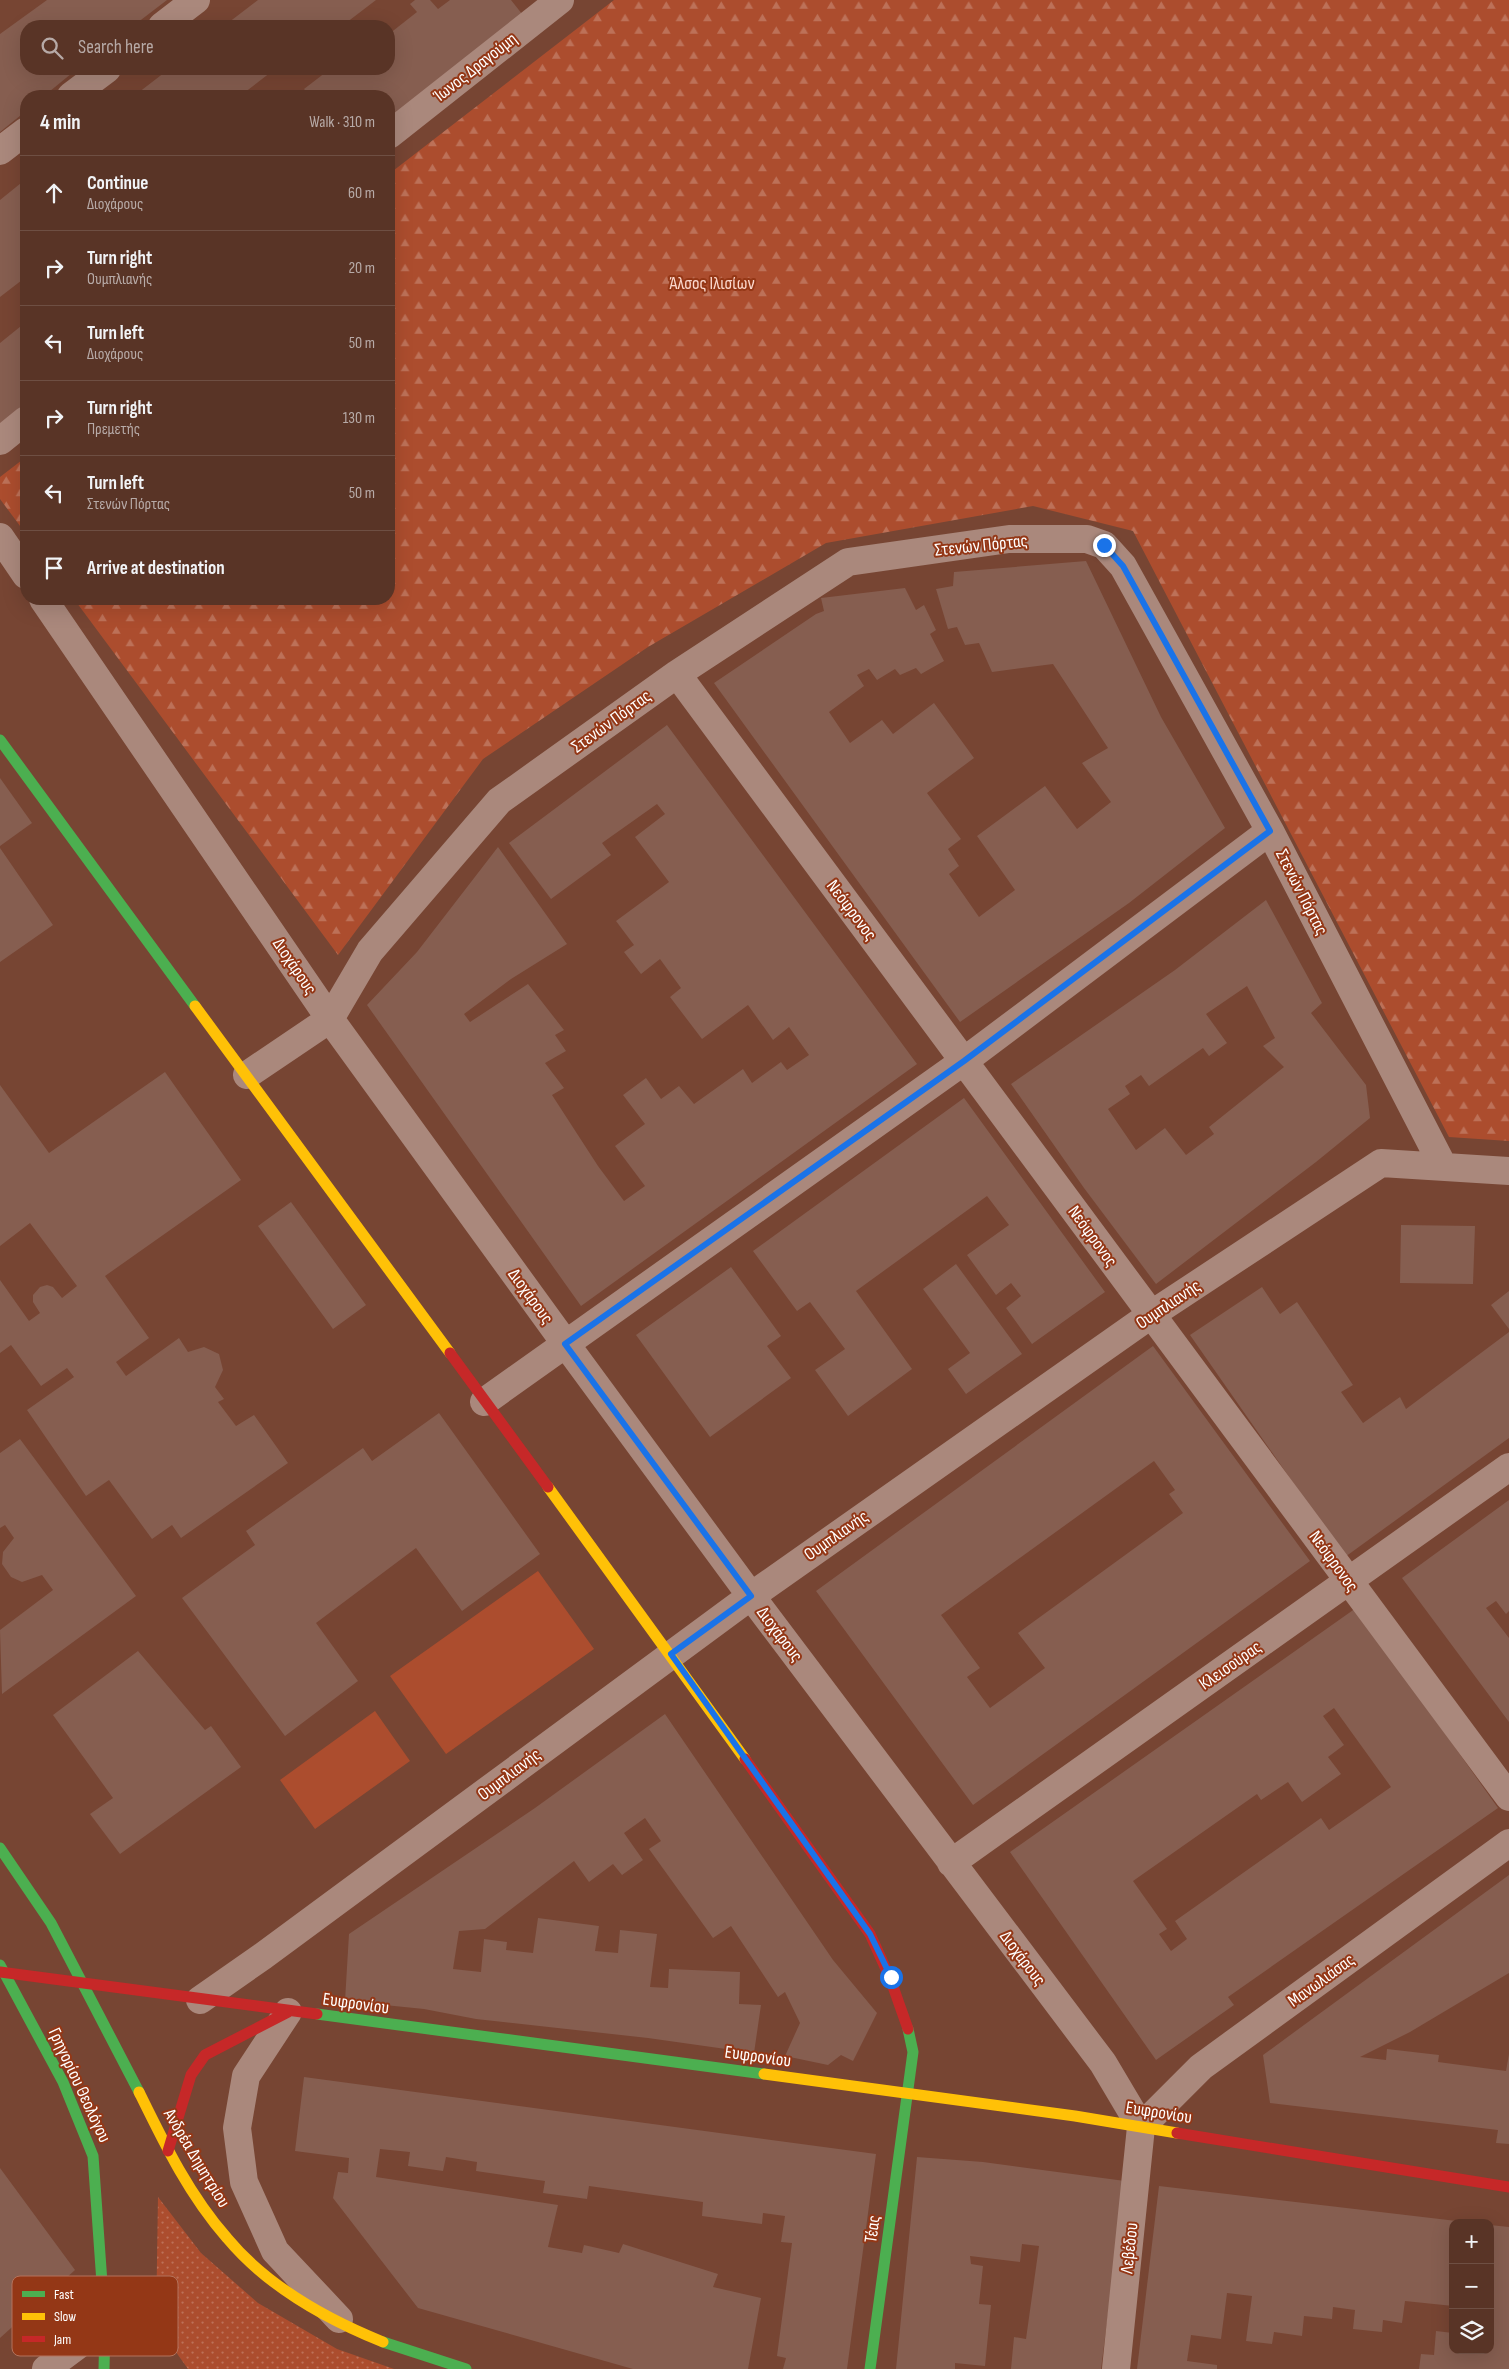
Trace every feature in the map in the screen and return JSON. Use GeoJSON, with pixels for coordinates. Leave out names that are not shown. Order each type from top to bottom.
{"type":"FeatureCollection","features":[{"type":"Feature","properties":{"kind":"street"},"geometry":{"type":"LineString","coordinates":[[170,20],[196,0]]}},
{"type":"Feature","properties":{"kind":"street","name":"Ίωνος Δραγούμη"},"geometry":{"type":"LineString","coordinates":[[395,130],[560,0]]}},
{"type":"Feature","properties":{"kind":"street"},"geometry":{"type":"LineString","coordinates":[[79,90],[99,75]]}},
{"type":"Feature","properties":{"kind":"street"},"geometry":{"type":"LineString","coordinates":[[0,151],[20,136]]}},
{"type":"Feature","properties":{"kind":"street"},"geometry":{"type":"LineString","coordinates":[[0,440],[20,425]]}},
{"type":"Feature","properties":{"kind":"street"},"geometry":{"type":"LineString","coordinates":[[0,537],[20,566]]}},
{"type":"Feature","properties":{"kind":"street","name":"Στενών Πόρτας"},"geometry":{"type":"LineString","coordinates":[[330,1018],[370,951],[499,801],[678,674],[848,562],[1008,539],[1087,539],[1104,545],[1123,566],[1270,831],[1443,1166]]}},
{"type":"Feature","properties":{"kind":"street","name":"Διοχάρους"},"geometry":{"type":"LineString","coordinates":[[47,605],[330,1018],[565,1344],[751,1596],[1103,2063],[1141,2127]]}},
{"type":"Feature","properties":{"kind":"street","name":"Νεόφρονος"},"geometry":{"type":"LineString","coordinates":[[678,674],[1509,1797]]}},
{"type":"Feature","properties":{"kind":"street"},"geometry":{"type":"LineString","coordinates":[[0,740],[247,1075],[484,1402],[671,1654],[870,1934],[891,1977],[906,2016],[913,2052],[909,2094]]}},
{"type":"Feature","properties":{"kind":"street"},"geometry":{"type":"LineString","coordinates":[[484,1402],[964,1061],[1270,831]]}},
{"type":"Feature","properties":{"kind":"street"},"geometry":{"type":"LineString","coordinates":[[247,1075],[330,1018]]}},
{"type":"Feature","properties":{"kind":"street","name":"Ουμπλιανής"},"geometry":{"type":"LineString","coordinates":[[200,2000],[263,1956],[751,1596],[1152,1314],[1380,1164],[1509,1171]]}},
{"type":"Feature","properties":{"kind":"street","name":"Κλεισούρας"},"geometry":{"type":"LineString","coordinates":[[952,1863],[1509,1467]]}},
{"type":"Feature","properties":{"kind":"street","name":"Μανωλιάσας"},"geometry":{"type":"LineString","coordinates":[[1141,2127],[1201,2067],[1509,1843]]}},
{"type":"Feature","properties":{"kind":"street","name":"Ανδρέα Δημητρίου"},"geometry":{"type":"LineString","coordinates":[[0,1848],[41,1907],[113,2040],[168,2152],[188,2186],[228,2240],[281,2286],[347,2327],[435,2362],[466,2369]]}},
{"type":"Feature","properties":{"kind":"street","name":"Ευφρονίου"},"geometry":{"type":"LineString","coordinates":[[2,1970],[200,2000],[909,2094],[1141,2127],[1509,2186]]}},
{"type":"Feature","properties":{"kind":"street","name":"Γρηγορίου Θεολόγου"},"geometry":{"type":"LineString","coordinates":[[2,1970],[63,2082],[93,2156],[102,2276]]}},
{"type":"Feature","properties":{"kind":"street"},"geometry":{"type":"LineString","coordinates":[[168,2152],[191,2075],[205,2055],[288,2012]]}},
{"type":"Feature","properties":{"kind":"street"},"geometry":{"type":"LineString","coordinates":[[288,2012],[246,2076],[237,2128],[244,2182],[275,2251],[347,2327]]}},
{"type":"Feature","properties":{"kind":"street","name":"Τέας"},"geometry":{"type":"LineString","coordinates":[[870,2369],[909,2094]]}},
{"type":"Feature","properties":{"kind":"street","name":"Λεβέδου"},"geometry":{"type":"LineString","coordinates":[[1116,2369],[1141,2127]]}},
{"type":"Feature","properties":{"kind":"street"},"geometry":{"type":"LineString","coordinates":[[46,2369],[63,2356]]}},
{"type":"Feature","properties":{"kind":"street","name":"Γρηγορίου Θεολόγου"},"geometry":{"type":"LineString","coordinates":[[104,2356],[104,2369]]}},
{"type":"Feature","properties":{"kind":"green space","name":"Άλσος Ιλισίων"},"geometry":{"type":"Polygon","coordinates":[[[614,0],[1509,0],[1509,1141],[1449,1137],[1133,531],[1033,506],[826,543],[648,647],[483,759],[338,955],[78,605],[395,605],[395,169],[614,0]]]}},
{"type":"Feature","properties":{"kind":"green space"},"geometry":{"type":"Polygon","coordinates":[[[20,462],[20,526],[0,499],[0,477],[20,462]]]}},
{"type":"Feature","properties":{"kind":"green space"},"geometry":{"type":"Polygon","coordinates":[[[538,1571],[594,1649],[446,1754],[390,1676],[538,1571]]]}},
{"type":"Feature","properties":{"kind":"green space"},"geometry":{"type":"Polygon","coordinates":[[[375,1711],[410,1761],[315,1829],[280,1780],[375,1711]]]}},
{"type":"Feature","properties":{"kind":"green space"},"geometry":{"type":"Polygon","coordinates":[[[158,2197],[201,2253],[258,2303],[337,2349],[394,2369],[188,2369],[178,2355],[178,2276],[157,2276],[158,2197]]]}},
{"type":"Feature","properties":{"kind":"building"},"geometry":{"type":"Polygon","coordinates":[[[47,0],[167,0],[141,20],[20,20],[20,75],[70,75],[51,90],[20,90],[20,116],[0,132],[0,34],[47,0]]]}},
{"type":"Feature","properties":{"kind":"building"},"geometry":{"type":"Polygon","coordinates":[[[258,0],[376,0],[350,20],[232,20],[258,0]]]}},
{"type":"Feature","properties":{"kind":"building"},"geometry":{"type":"Polygon","coordinates":[[[415,0],[430,0],[438,9],[450,0],[511,0],[526,19],[395,121],[395,90],[304,89],[322,75],[395,75],[395,29],[417,12],[410,4],[415,0]]]}},
{"type":"Feature","properties":{"kind":"building"},"geometry":{"type":"Polygon","coordinates":[[[161,75],[267,75],[248,90],[142,90],[161,75]]]}},
{"type":"Feature","properties":{"kind":"building"},"geometry":{"type":"Polygon","coordinates":[[[20,184],[20,282],[0,297],[0,200],[20,184]]]}},
{"type":"Feature","properties":{"kind":"building"},"geometry":{"type":"Polygon","coordinates":[[[20,327],[20,416],[0,431],[0,343],[20,327]]]}},
{"type":"Feature","properties":{"kind":"building"},"geometry":{"type":"Polygon","coordinates":[[[1086,561],[1161,717],[1225,828],[1129,903],[960,1022],[714,683],[816,614],[824,611],[821,598],[905,588],[916,610],[924,605],[936,630],[930,634],[944,661],[921,674],[916,668],[900,675],[895,669],[877,680],[869,669],[857,675],[864,686],[829,712],[850,743],[882,720],[893,734],[934,703],[974,758],[927,793],[961,839],[948,849],[959,866],[949,874],[979,917],[1015,890],[977,836],[1045,786],[1077,829],[1111,802],[1082,763],[1108,748],[1053,664],[992,672],[979,643],[965,645],[957,627],[948,629],[936,589],[953,586],[954,572],[1086,561]]]}},
{"type":"Feature","properties":{"kind":"building"},"geometry":{"type":"Polygon","coordinates":[[[667,725],[917,1064],[581,1306],[367,1005],[417,952],[498,847],[567,944],[511,979],[464,1014],[470,1022],[528,984],[564,1030],[555,1035],[566,1051],[545,1063],[564,1088],[552,1095],[598,1166],[624,1201],[645,1186],[615,1146],[645,1124],[623,1095],[646,1078],[661,1099],[679,1086],[694,1104],[743,1069],[752,1083],[781,1062],[787,1070],[809,1055],[789,1027],[773,1040],[748,1005],[702,1039],[670,997],[681,988],[660,959],[641,974],[624,952],[634,945],[616,921],[669,882],[635,837],[665,814],[657,804],[602,843],[611,855],[551,899],[509,843],[667,725]]]}},
{"type":"Feature","properties":{"kind":"building"},"geometry":{"type":"Polygon","coordinates":[[[0,778],[32,823],[0,846],[0,778]]]}},
{"type":"Feature","properties":{"kind":"building"},"geometry":{"type":"Polygon","coordinates":[[[0,848],[53,925],[0,962],[0,848]]]}},
{"type":"Feature","properties":{"kind":"building"},"geometry":{"type":"Polygon","coordinates":[[[1266,900],[1322,1003],[1311,1013],[1366,1085],[1370,1118],[1316,1162],[1156,1284],[1084,1188],[1011,1084],[1175,970],[1266,900]],[[1247,986],[1206,1014],[1227,1043],[1209,1056],[1203,1048],[1149,1086],[1141,1075],[1125,1086],[1130,1094],[1108,1109],[1136,1150],[1165,1128],[1186,1155],[1214,1134],[1209,1127],[1284,1067],[1263,1046],[1275,1038],[1247,986]]]}},
{"type":"Feature","properties":{"kind":"building"},"geometry":{"type":"Polygon","coordinates":[[[165,1072],[241,1180],[105,1276],[149,1338],[116,1362],[126,1376],[179,1338],[188,1352],[204,1347],[219,1354],[223,1370],[215,1387],[224,1399],[218,1402],[236,1426],[254,1415],[288,1463],[181,1538],[172,1525],[152,1539],[109,1480],[86,1496],[27,1410],[74,1377],[67,1368],[41,1386],[11,1345],[0,1353],[0,1280],[29,1321],[40,1313],[33,1302],[33,1295],[40,1287],[47,1285],[53,1287],[62,1298],[77,1286],[30,1223],[0,1246],[0,1085],[49,1153],[165,1072]]]}},
{"type":"Feature","properties":{"kind":"building"},"geometry":{"type":"Polygon","coordinates":[[[964,1098],[1105,1292],[1032,1344],[1006,1308],[1021,1296],[1011,1283],[996,1295],[967,1255],[1009,1225],[987,1196],[856,1291],[912,1369],[848,1416],[815,1370],[845,1349],[810,1302],[797,1311],[753,1251],[964,1098]]]}},
{"type":"Feature","properties":{"kind":"building"},"geometry":{"type":"Polygon","coordinates":[[[291,1202],[366,1305],[333,1329],[258,1226],[291,1202]]]}},
{"type":"Feature","properties":{"kind":"building"},"geometry":{"type":"Polygon","coordinates":[[[1401,1225],[1475,1226],[1473,1284],[1400,1283],[1401,1225]]]}},
{"type":"Feature","properties":{"kind":"building"},"geometry":{"type":"Polygon","coordinates":[[[956,1264],[1022,1354],[966,1394],[948,1369],[970,1353],[923,1289],[956,1264]]]}},
{"type":"Feature","properties":{"kind":"building"},"geometry":{"type":"Polygon","coordinates":[[[731,1267],[781,1336],[767,1346],[791,1378],[710,1437],[636,1335],[731,1267]]]}},
{"type":"Feature","properties":{"kind":"building"},"geometry":{"type":"Polygon","coordinates":[[[1262,1287],[1280,1314],[1297,1302],[1353,1385],[1341,1392],[1363,1423],[1400,1397],[1406,1409],[1509,1332],[1509,1438],[1345,1557],[1190,1335],[1262,1287]]]}},
{"type":"Feature","properties":{"kind":"building"},"geometry":{"type":"Polygon","coordinates":[[[1509,1291],[1509,1329],[1491,1305],[1509,1291]]]}},
{"type":"Feature","properties":{"kind":"building"},"geometry":{"type":"Polygon","coordinates":[[[1153,1346],[1310,1561],[973,1805],[816,1591],[1153,1346]],[[1154,1461],[941,1615],[980,1668],[967,1677],[990,1708],[1045,1668],[1018,1633],[1183,1513],[1169,1494],[1175,1490],[1154,1461]]]}},
{"type":"Feature","properties":{"kind":"building"},"geometry":{"type":"Polygon","coordinates":[[[439,1413],[540,1554],[462,1611],[416,1548],[316,1623],[358,1681],[285,1736],[182,1598],[255,1545],[246,1531],[363,1448],[372,1461],[439,1413]]]}},
{"type":"Feature","properties":{"kind":"building"},"geometry":{"type":"Polygon","coordinates":[[[20,1439],[136,1596],[2,1694],[0,1630],[53,1590],[42,1575],[22,1582],[11,1577],[2,1564],[3,1552],[14,1538],[5,1525],[0,1528],[0,1453],[20,1439]]]}},
{"type":"Feature","properties":{"kind":"building"},"geometry":{"type":"Polygon","coordinates":[[[1509,1500],[1509,1611],[1506,1614],[1496,1601],[1486,1608],[1509,1638],[1509,1722],[1402,1578],[1509,1500]]]}},
{"type":"Feature","properties":{"kind":"building"},"geometry":{"type":"Polygon","coordinates":[[[1356,1608],[1498,1808],[1228,1997],[1234,2005],[1156,2060],[1010,1852],[1356,1608]],[[1334,1708],[1323,1716],[1344,1745],[1328,1757],[1341,1774],[1302,1802],[1288,1782],[1261,1800],[1257,1794],[1133,1881],[1167,1929],[1159,1934],[1171,1951],[1187,1939],[1175,1921],[1321,1818],[1329,1830],[1391,1787],[1334,1708]]]}},
{"type":"Feature","properties":{"kind":"building"},"geometry":{"type":"Polygon","coordinates":[[[138,1651],[205,1730],[211,1726],[241,1767],[120,1854],[90,1814],[113,1798],[53,1715],[138,1651]]]}},
{"type":"Feature","properties":{"kind":"building"},"geometry":{"type":"Polygon","coordinates":[[[665,1714],[833,1960],[877,2013],[853,2061],[841,2055],[828,2065],[785,2056],[800,2023],[785,1992],[778,1997],[731,1926],[713,1938],[649,1849],[661,1841],[645,1818],[624,1833],[643,1860],[622,1875],[613,1864],[589,1882],[574,1861],[485,1929],[459,1931],[453,1969],[481,1972],[484,1939],[507,1942],[506,1950],[533,1953],[538,1918],[599,1926],[595,1951],[618,1953],[620,1930],[657,1934],[650,1987],[668,1988],[669,1969],[740,1972],[739,2004],[761,2005],[754,2053],[648,2038],[476,2019],[424,2009],[345,2001],[349,1934],[535,1808],[665,1714]]]}},
{"type":"Feature","properties":{"kind":"building"},"geometry":{"type":"Polygon","coordinates":[[[1509,1875],[1509,1973],[1410,2032],[1360,2057],[1386,2060],[1387,2049],[1439,2055],[1438,2062],[1506,2071],[1509,2054],[1509,2144],[1496,2143],[1498,2130],[1270,2103],[1263,2055],[1509,1875]]]}},
{"type":"Feature","properties":{"kind":"building"},"geometry":{"type":"Polygon","coordinates":[[[304,2077],[876,2154],[847,2369],[783,2369],[786,2358],[777,2356],[792,2243],[781,2242],[785,2216],[763,2213],[762,2224],[702,2216],[703,2202],[589,2186],[587,2199],[543,2193],[545,2181],[476,2171],[477,2162],[446,2157],[443,2171],[408,2166],[410,2152],[380,2149],[376,2177],[558,2205],[548,2247],[582,2253],[584,2245],[619,2253],[623,2244],[718,2274],[713,2287],[761,2298],[748,2369],[633,2369],[418,2308],[333,2198],[338,2172],[348,2173],[349,2158],[295,2151],[304,2077]]]}},
{"type":"Feature","properties":{"kind":"building"},"geometry":{"type":"Polygon","coordinates":[[[917,2157],[983,2162],[1125,2181],[1101,2369],[1011,2369],[1014,2337],[1026,2339],[1039,2246],[1022,2244],[1020,2262],[970,2256],[971,2264],[983,2266],[979,2304],[991,2305],[985,2366],[955,2363],[955,2369],[896,2369],[917,2157]]]}},
{"type":"Feature","properties":{"kind":"building"},"geometry":{"type":"Polygon","coordinates":[[[0,2168],[75,2270],[68,2276],[12,2276],[12,2327],[0,2338],[0,2168]]]}},
{"type":"Feature","properties":{"kind":"building"},"geometry":{"type":"Polygon","coordinates":[[[1159,2186],[1449,2220],[1449,2306],[1405,2301],[1402,2323],[1383,2320],[1382,2332],[1353,2329],[1355,2310],[1333,2307],[1332,2319],[1304,2316],[1302,2336],[1274,2332],[1272,2344],[1246,2341],[1252,2296],[1227,2293],[1221,2339],[1191,2335],[1187,2361],[1217,2365],[1217,2369],[1137,2369],[1159,2186]]]}},
{"type":"Feature","properties":{"kind":"building"},"geometry":{"type":"Polygon","coordinates":[[[1494,2225],[1509,2227],[1509,2369],[1419,2369],[1421,2354],[1434,2355],[1436,2331],[1449,2333],[1449,2354],[1494,2354],[1494,2225]]]}},
{"type":"Feature","properties":{"kind":"traffic: fast"},"geometry":{"type":"LineString","coordinates":[[0,740],[195,1006]]}},
{"type":"Feature","properties":{"kind":"traffic: fast"},"geometry":{"type":"LineString","coordinates":[[0,1848],[51,1923],[139,2092]]}},
{"type":"Feature","properties":{"kind":"traffic: fast"},"geometry":{"type":"LineString","coordinates":[[0,1965],[63,2082],[93,2156],[102,2276]]}},
{"type":"Feature","properties":{"kind":"traffic: fast"},"geometry":{"type":"LineString","coordinates":[[317,2014],[764,2074]]}},
{"type":"Feature","properties":{"kind":"traffic: fast"},"geometry":{"type":"LineString","coordinates":[[870,2369],[913,2052],[908,2029]]}},
{"type":"Feature","properties":{"kind":"traffic: fast"},"geometry":{"type":"LineString","coordinates":[[383,2342],[466,2369]]}},
{"type":"Feature","properties":{"kind":"traffic: fast"},"geometry":{"type":"LineString","coordinates":[[104,2356],[104,2369]]}},
{"type":"Feature","properties":{"kind":"traffic: slow"},"geometry":{"type":"LineString","coordinates":[[195,1006],[450,1353]]}},
{"type":"Feature","properties":{"kind":"traffic: slow"},"geometry":{"type":"LineString","coordinates":[[548,1487],[745,1759]]}},
{"type":"Feature","properties":{"kind":"traffic: slow"},"geometry":{"type":"LineString","coordinates":[[764,2074],[1075,2116],[1177,2133]]}},
{"type":"Feature","properties":{"kind":"traffic: slow"},"geometry":{"type":"LineString","coordinates":[[139,2092],[189,2186],[213,2221],[243,2255],[279,2286],[319,2312],[383,2342]]}},
{"type":"Feature","properties":{"kind":"traffic: jam"},"geometry":{"type":"LineString","coordinates":[[450,1353],[548,1487]]}},
{"type":"Feature","properties":{"kind":"traffic: jam"},"geometry":{"type":"LineString","coordinates":[[745,1759],[870,1934],[890,1978],[908,2029]]}},
{"type":"Feature","properties":{"kind":"traffic: jam"},"geometry":{"type":"LineString","coordinates":[[0,1972],[317,2014]]}},
{"type":"Feature","properties":{"kind":"traffic: jam"},"geometry":{"type":"LineString","coordinates":[[168,2151],[191,2075],[205,2055],[288,2012]]}},
{"type":"Feature","properties":{"kind":"traffic: jam"},"geometry":{"type":"LineString","coordinates":[[1177,2133],[1509,2187]]}},
{"type":"Feature","properties":{"kind":"route"},"geometry":{"type":"LineString","coordinates":[[891,1977],[870,1934],[671,1654],[751,1596],[565,1344],[964,1061],[1270,831],[1123,566],[1104,545]]}}]}
